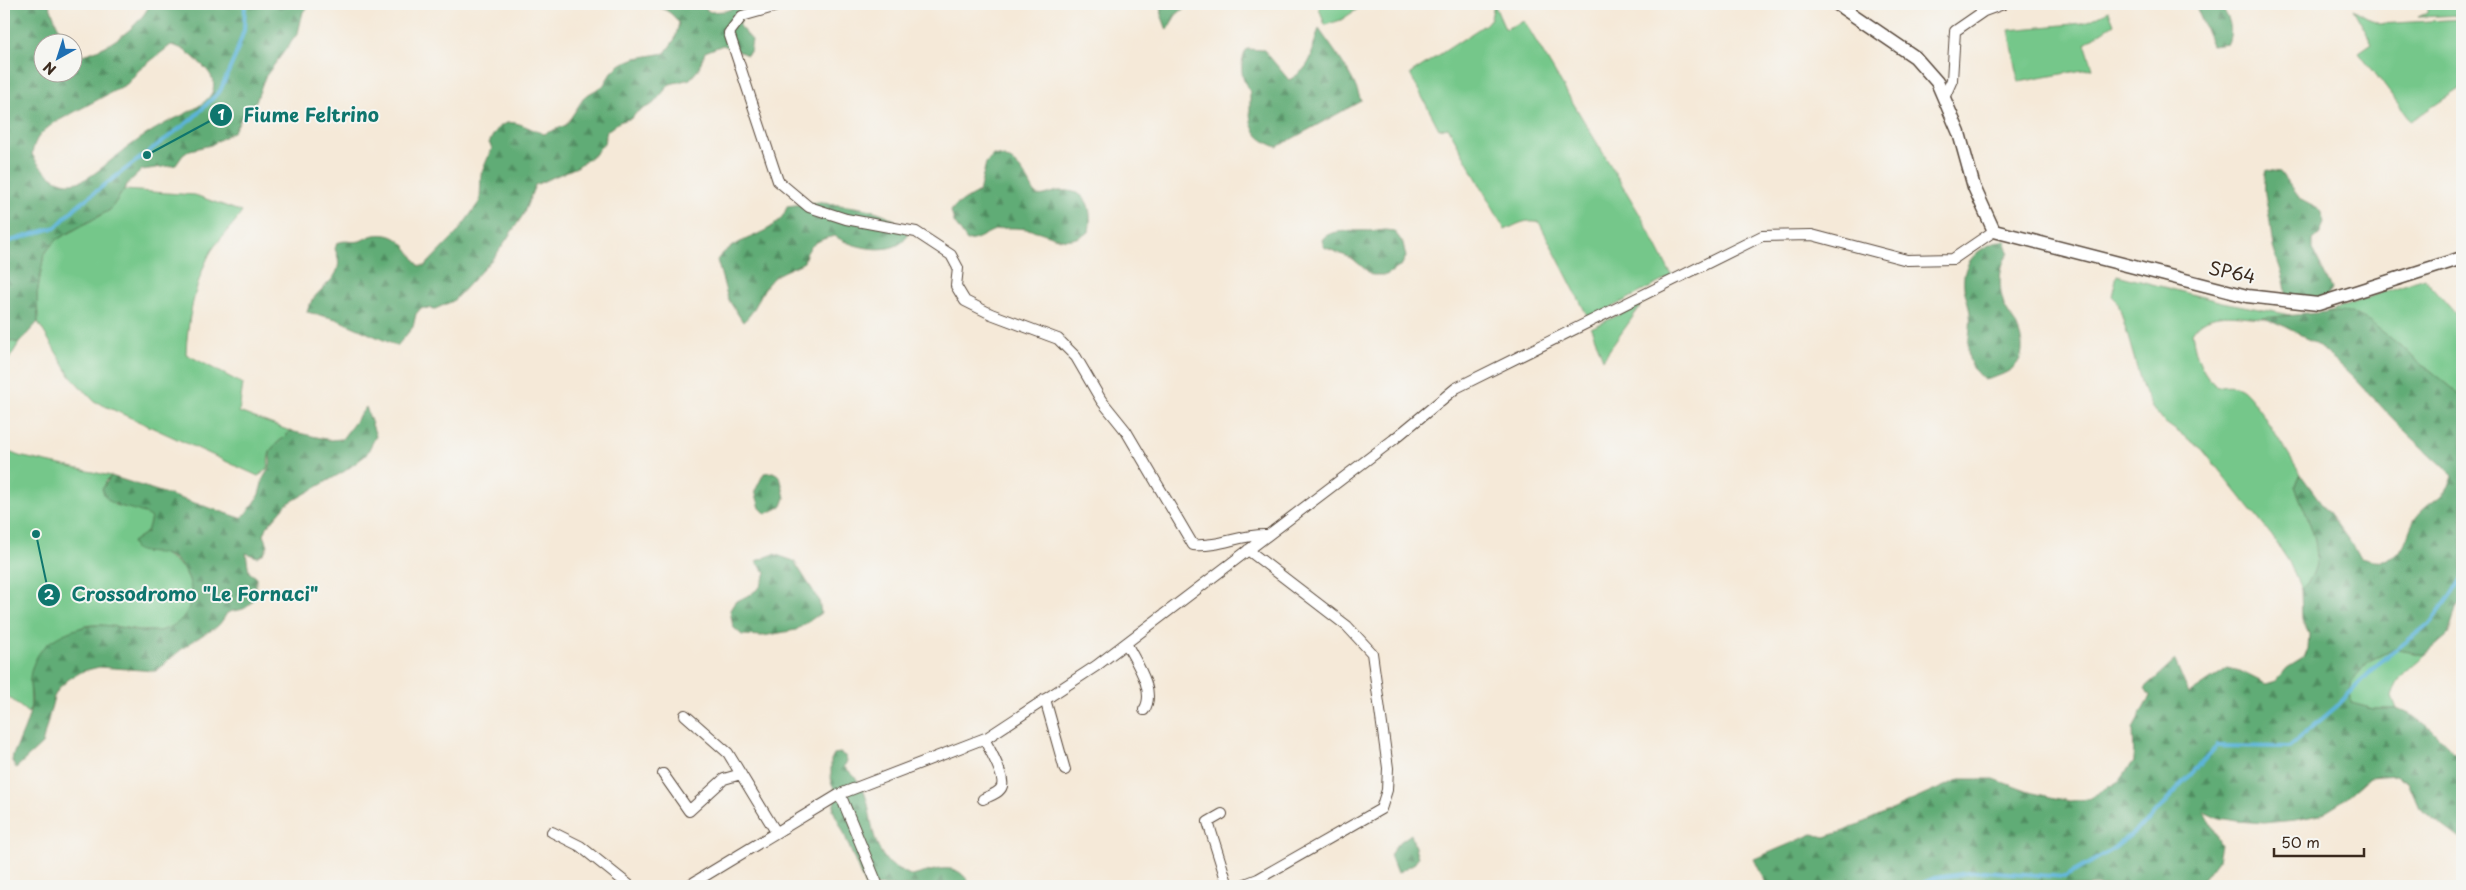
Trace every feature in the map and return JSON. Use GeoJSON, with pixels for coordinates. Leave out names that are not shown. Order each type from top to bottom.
{"type":"FeatureCollection","features":[{"type":"Feature","properties":{"kind":"street"},"geometry":{"type":"LineString","coordinates":[[784,4],[742,16],[730,33],[778,182],[809,207],[846,219],[916,232],[951,255],[958,268],[956,286],[965,301],[991,314],[1058,339],[1076,357],[1101,400],[1126,431],[1194,545],[1211,546],[1248,534],[1267,535]]}},
{"type":"Feature","properties":{"kind":"street"},"geometry":{"type":"LineString","coordinates":[[688,886],[840,794],[984,739],[1126,643],[1456,388],[1762,236],[1812,235],[1906,260],[1953,259],[1994,231],[1974,187],[1959,132],[1937,82],[1915,57],[1837,4]]}},
{"type":"Feature","properties":{"kind":"street"},"geometry":{"type":"LineString","coordinates":[[1944,98],[1952,80],[1955,31],[1984,11],[2003,4]]}},
{"type":"Feature","properties":{"kind":"street","name":"SP64"},"geometry":{"type":"LineString","coordinates":[[1994,231],[2247,296],[2318,304],[2462,258]]}},
{"type":"Feature","properties":{"kind":"street"},"geometry":{"type":"LineString","coordinates":[[1240,886],[1258,880],[1381,809],[1387,790],[1388,768],[1372,653],[1347,626],[1248,550]]}},
{"type":"Feature","properties":{"kind":"street"},"geometry":{"type":"LineString","coordinates":[[1126,643],[1148,692],[1148,704],[1144,710]]}},
{"type":"Feature","properties":{"kind":"street"},"geometry":{"type":"LineString","coordinates":[[1045,699],[1065,770]]}},
{"type":"Feature","properties":{"kind":"street"},"geometry":{"type":"LineString","coordinates":[[685,715],[728,753],[776,832]]}},
{"type":"Feature","properties":{"kind":"street"},"geometry":{"type":"LineString","coordinates":[[983,799],[999,791],[1003,786],[1002,778],[984,739]]}},
{"type":"Feature","properties":{"kind":"street"},"geometry":{"type":"LineString","coordinates":[[663,774],[689,811],[724,779],[741,774]]}},
{"type":"Feature","properties":{"kind":"street"},"geometry":{"type":"LineString","coordinates":[[840,794],[878,886]]}},
{"type":"Feature","properties":{"kind":"street"},"geometry":{"type":"LineString","coordinates":[[1222,814],[1208,822],[1228,886]]}},
{"type":"Feature","properties":{"kind":"street"},"geometry":{"type":"LineString","coordinates":[[552,832],[580,846],[630,886]]}},
{"type":"Feature","properties":{"kind":"green space"},"geometry":{"type":"Polygon","coordinates":[[[4,4],[49,4],[60,32],[32,32],[32,82],[82,82],[82,55],[118,39],[137,23],[150,4],[313,4],[303,12],[298,33],[265,77],[256,101],[242,117],[234,131],[211,145],[190,150],[183,155],[176,165],[142,170],[129,182],[110,210],[56,240],[44,254],[37,294],[38,322],[19,343],[4,339],[4,4]],[[171,45],[139,70],[127,84],[54,123],[42,133],[35,143],[32,154],[38,164],[52,177],[63,182],[69,183],[82,180],[95,173],[147,134],[196,108],[205,101],[211,94],[214,86],[211,76],[202,65],[184,50],[171,45]]]}},
{"type":"Feature","properties":{"kind":"green space"},"geometry":{"type":"Polygon","coordinates":[[[649,4],[699,4],[710,12],[725,11],[740,6],[743,13],[739,26],[752,40],[750,52],[747,55],[723,45],[705,52],[698,70],[690,79],[670,84],[653,104],[637,112],[632,118],[619,122],[607,131],[604,143],[595,154],[577,167],[535,185],[523,215],[496,255],[453,301],[435,309],[421,308],[416,314],[413,327],[397,346],[336,319],[307,312],[316,295],[329,282],[338,269],[335,249],[337,243],[360,241],[374,235],[383,234],[402,243],[419,266],[425,266],[457,233],[480,201],[481,174],[492,148],[489,143],[501,126],[507,123],[520,124],[544,134],[566,125],[585,96],[603,86],[611,73],[621,64],[636,58],[665,53],[675,39],[679,23],[666,10],[649,4]]]}},
{"type":"Feature","properties":{"kind":"green space"},"geometry":{"type":"Polygon","coordinates":[[[1161,4],[1189,4],[1176,15],[1167,30],[1162,17],[1161,4]]]}},
{"type":"Feature","properties":{"kind":"green space"},"geometry":{"type":"Polygon","coordinates":[[[1321,4],[1365,4],[1341,20],[1325,25],[1319,8],[1321,4]]]}},
{"type":"Feature","properties":{"kind":"green space"},"geometry":{"type":"Polygon","coordinates":[[[1494,4],[1505,29],[1524,21],[1642,218],[1672,276],[1589,319],[1539,222],[1525,221],[1505,230],[1448,127],[1439,129],[1410,74],[1486,24],[1491,18],[1494,4]]]}},
{"type":"Feature","properties":{"kind":"green space"},"geometry":{"type":"Polygon","coordinates":[[[2195,4],[2218,4],[2222,8],[2228,17],[2231,32],[2228,43],[2212,45],[2195,4]]]}},
{"type":"Feature","properties":{"kind":"green space"},"geometry":{"type":"Polygon","coordinates":[[[2428,4],[2462,4],[2462,15],[2418,17],[2427,13],[2428,4]]]}},
{"type":"Feature","properties":{"kind":"green space"},"geometry":{"type":"Polygon","coordinates":[[[2353,9],[2379,24],[2462,19],[2462,87],[2411,121],[2359,52],[2372,43],[2353,9]]]}},
{"type":"Feature","properties":{"kind":"green space"},"geometry":{"type":"Polygon","coordinates":[[[2109,11],[2114,24],[2085,43],[2093,68],[2019,82],[2009,30],[2083,23],[2109,11]]]}},
{"type":"Feature","properties":{"kind":"green space"},"geometry":{"type":"Polygon","coordinates":[[[1319,29],[1348,72],[1361,101],[1277,147],[1267,143],[1260,138],[1252,126],[1250,93],[1242,75],[1243,57],[1247,49],[1264,50],[1289,80],[1298,75],[1308,64],[1319,29]]]}},
{"type":"Feature","properties":{"kind":"green space"},"geometry":{"type":"Polygon","coordinates":[[[993,155],[1001,156],[1015,163],[1036,195],[1068,191],[1082,196],[1089,208],[1089,232],[1080,237],[1064,239],[1035,231],[1006,228],[995,230],[967,241],[954,222],[951,211],[956,205],[979,192],[986,163],[993,155]]]}},
{"type":"Feature","properties":{"kind":"green space"},"geometry":{"type":"Polygon","coordinates":[[[2267,170],[2280,172],[2301,200],[2320,210],[2324,222],[2320,234],[2313,240],[2313,251],[2332,289],[2326,297],[2286,299],[2284,279],[2273,247],[2265,188],[2267,170]]]}},
{"type":"Feature","properties":{"kind":"green space"},"geometry":{"type":"Polygon","coordinates":[[[124,190],[195,195],[242,212],[212,250],[204,266],[193,303],[186,354],[243,384],[239,412],[290,431],[272,449],[268,468],[258,476],[94,401],[71,377],[38,322],[37,294],[44,254],[56,240],[110,210],[124,190]]]}},
{"type":"Feature","properties":{"kind":"green space"},"geometry":{"type":"Polygon","coordinates":[[[819,202],[856,207],[880,213],[901,225],[908,235],[894,247],[884,249],[862,247],[835,236],[819,241],[808,251],[804,262],[772,279],[748,318],[743,322],[728,299],[717,260],[725,251],[775,224],[787,206],[819,202]]]}},
{"type":"Feature","properties":{"kind":"green space"},"geometry":{"type":"Polygon","coordinates":[[[1341,231],[1394,231],[1403,243],[1406,257],[1401,266],[1386,275],[1372,275],[1353,259],[1324,247],[1322,240],[1326,236],[1341,231]]]}},
{"type":"Feature","properties":{"kind":"green space"},"geometry":{"type":"Polygon","coordinates":[[[2005,240],[2009,252],[2001,271],[2001,293],[2005,307],[2016,324],[2021,338],[2021,356],[2012,369],[1984,380],[1976,372],[1968,356],[1970,313],[1964,277],[1969,262],[1974,255],[1996,242],[2005,240]]]}},
{"type":"Feature","properties":{"kind":"green space"},"geometry":{"type":"Polygon","coordinates":[[[2117,275],[2222,302],[2291,315],[2263,318],[2224,315],[2206,320],[2192,333],[2197,356],[2206,375],[2217,387],[2234,386],[2246,393],[2263,415],[2301,475],[2295,486],[2310,525],[2317,553],[2316,566],[2311,578],[2301,589],[2289,562],[2272,536],[2202,449],[2164,422],[2152,408],[2143,389],[2118,302],[2112,296],[2117,275]]]}},
{"type":"Feature","properties":{"kind":"green space"},"geometry":{"type":"Polygon","coordinates":[[[2424,278],[2462,321],[2462,396],[2430,370],[2418,363],[2407,351],[2389,337],[2327,312],[2424,278]]]}},
{"type":"Feature","properties":{"kind":"green space"},"geometry":{"type":"Polygon","coordinates":[[[1642,304],[1603,359],[1591,328],[1642,304]]]}},
{"type":"Feature","properties":{"kind":"green space"},"geometry":{"type":"Polygon","coordinates":[[[2327,312],[2351,312],[2369,321],[2407,351],[2418,363],[2430,370],[2462,396],[2462,600],[2456,609],[2448,635],[2425,655],[2394,649],[2368,662],[2350,683],[2351,703],[2374,709],[2397,709],[2413,716],[2432,730],[2462,760],[2462,840],[2419,808],[2408,782],[2395,775],[2370,777],[2342,801],[2319,815],[2295,820],[2264,823],[2237,821],[2219,818],[2204,811],[2221,845],[2218,860],[2198,886],[1767,886],[1754,859],[1813,834],[1825,837],[1844,831],[1960,779],[1994,779],[2029,792],[2055,798],[2070,801],[2088,799],[2119,781],[2134,761],[2133,728],[2150,696],[2145,688],[2175,661],[2189,694],[2228,668],[2240,671],[2266,684],[2276,681],[2287,668],[2303,658],[2308,649],[2309,634],[2302,620],[2301,589],[2311,578],[2316,566],[2317,553],[2310,525],[2295,486],[2301,475],[2361,557],[2380,560],[2394,556],[2401,550],[2415,519],[2442,495],[2453,476],[2325,351],[2306,338],[2263,318],[2327,312]]]}},
{"type":"Feature","properties":{"kind":"green space"},"geometry":{"type":"Polygon","coordinates":[[[4,339],[19,343],[4,367],[4,339]]]}},
{"type":"Feature","properties":{"kind":"green space"},"geometry":{"type":"Polygon","coordinates":[[[366,407],[376,436],[366,455],[345,471],[287,504],[267,527],[264,535],[268,545],[264,553],[257,557],[246,553],[249,572],[256,577],[256,586],[251,603],[243,609],[227,613],[216,628],[189,644],[156,671],[99,667],[83,671],[69,679],[59,688],[54,697],[42,744],[16,768],[12,761],[13,755],[26,724],[32,702],[30,682],[32,667],[46,645],[57,637],[92,625],[132,630],[161,631],[183,618],[188,608],[191,588],[188,577],[182,567],[165,554],[135,549],[132,542],[147,532],[151,518],[137,511],[116,505],[105,496],[102,489],[111,476],[241,518],[254,504],[258,496],[269,467],[271,450],[290,431],[330,440],[342,439],[366,407]]]}},
{"type":"Feature","properties":{"kind":"green space"},"geometry":{"type":"Polygon","coordinates":[[[4,450],[19,456],[111,476],[105,482],[114,505],[143,511],[151,518],[147,532],[132,542],[159,552],[177,563],[188,577],[191,587],[191,597],[185,615],[179,623],[170,628],[151,631],[96,625],[78,629],[30,680],[31,706],[28,713],[4,693],[4,450]]]}},
{"type":"Feature","properties":{"kind":"green space"},"geometry":{"type":"Polygon","coordinates":[[[773,472],[780,476],[785,498],[782,506],[766,514],[760,508],[755,491],[764,473],[773,472]]]}},
{"type":"Feature","properties":{"kind":"green space"},"geometry":{"type":"Polygon","coordinates":[[[774,554],[794,561],[819,600],[821,613],[796,630],[763,636],[742,635],[733,627],[730,610],[735,602],[760,587],[766,573],[756,561],[774,554]]]}},
{"type":"Feature","properties":{"kind":"green space"},"geometry":{"type":"Polygon","coordinates":[[[2394,649],[2425,655],[2410,668],[2397,684],[2392,696],[2397,709],[2374,709],[2351,703],[2350,683],[2368,662],[2394,649]]]}},
{"type":"Feature","properties":{"kind":"green space"},"geometry":{"type":"Polygon","coordinates":[[[840,753],[845,756],[847,761],[844,767],[855,777],[862,788],[867,800],[874,836],[886,860],[912,876],[938,869],[953,869],[959,872],[971,886],[865,886],[833,810],[836,792],[831,782],[831,760],[834,754],[840,753]]]}},
{"type":"Feature","properties":{"kind":"green space"},"geometry":{"type":"Polygon","coordinates":[[[1411,834],[1418,857],[1415,863],[1397,873],[1390,855],[1397,844],[1411,834]]]}},
{"type":"Feature","properties":{"kind":"waterway"},"geometry":{"type":"LineString","coordinates":[[4,243],[56,227],[78,205],[192,119],[220,91],[235,57],[244,30],[245,4]]}},
{"type":"Feature","properties":{"kind":"waterway"},"geometry":{"type":"LineString","coordinates":[[1916,886],[1934,878],[1983,871],[2065,877],[2112,850],[2150,819],[2217,746],[2289,747],[2336,707],[2378,664],[2431,622],[2462,579]]}},
{"type":"Feature","properties":{"kind":"place","name":"Fiume Feltrino"},"geometry":{"type":"Point","coordinates":[147,155]}},
{"type":"Feature","properties":{"kind":"place","name":"Crossodromo \"Le Fornaci\""},"geometry":{"type":"Point","coordinates":[36,534]}}]}
